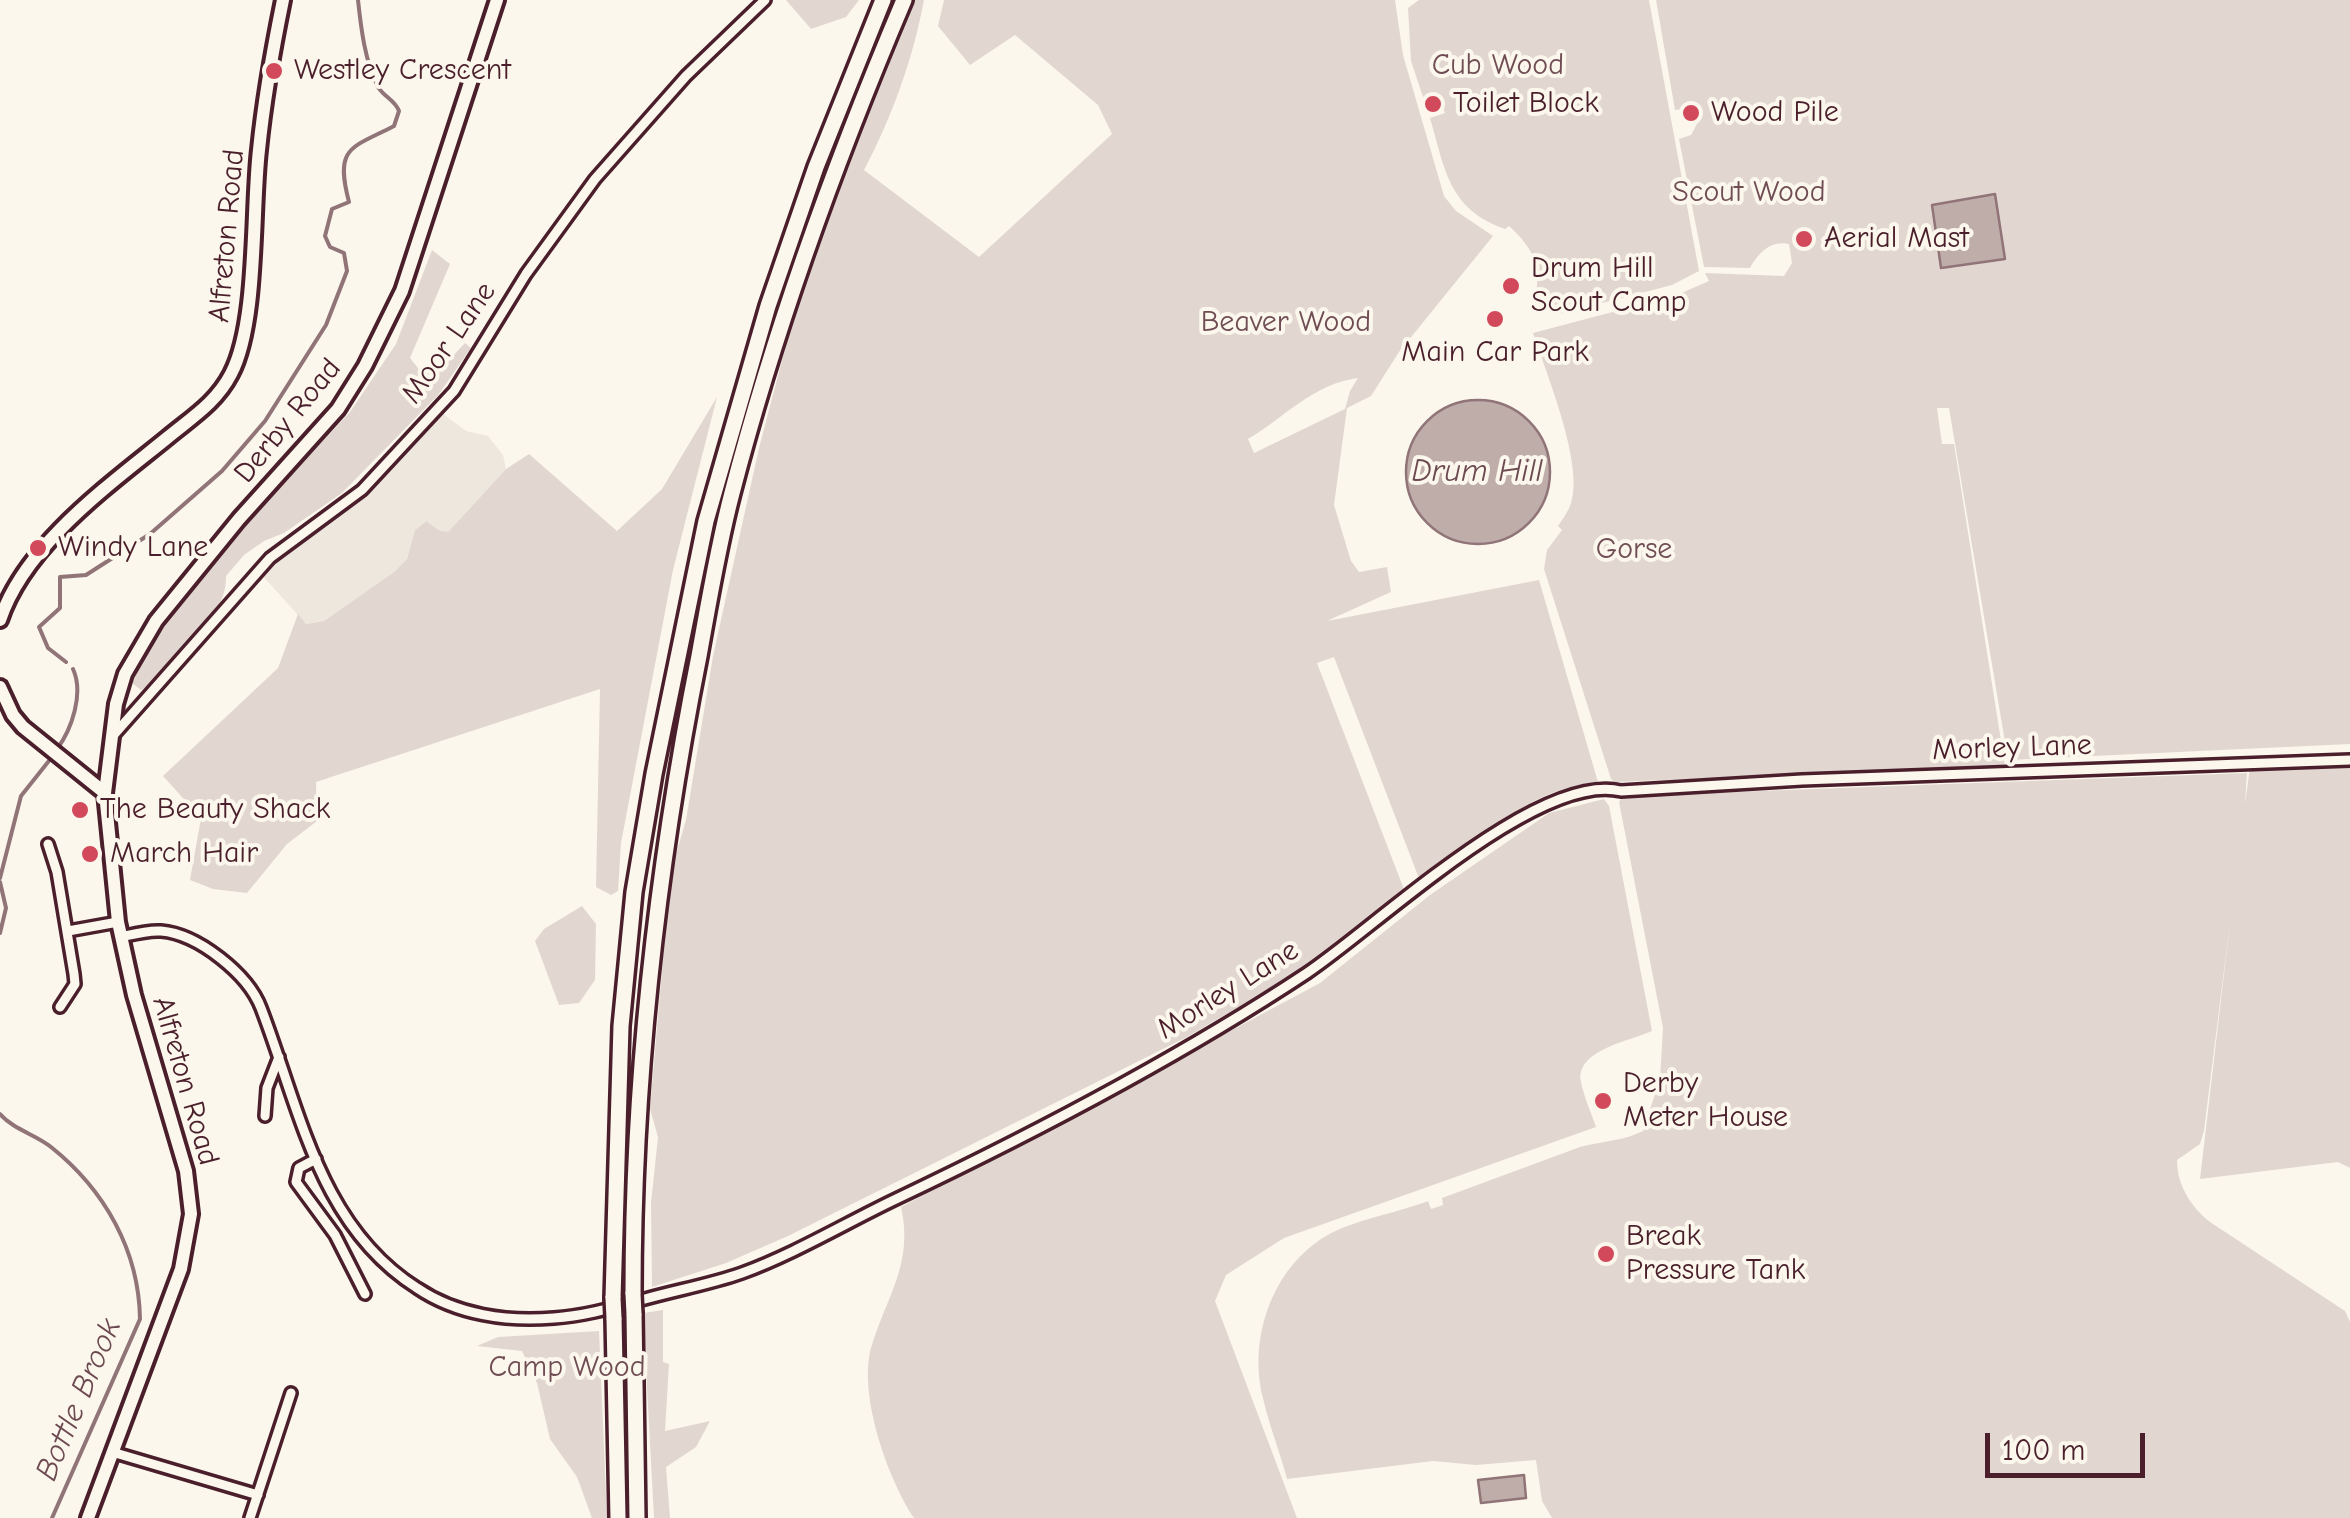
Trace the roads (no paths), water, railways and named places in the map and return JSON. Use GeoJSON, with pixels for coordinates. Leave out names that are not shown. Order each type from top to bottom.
{"type":"FeatureCollection","features":[{"type":"Feature","properties":{"kind":"highway"},"geometry":{"type":"LineString","coordinates":[[618,1518],[613,1298],[621,1026],[634,892],[654,774],[706,521],[728,436],[804,202],[883,0]]}},
{"type":"Feature","properties":{"kind":"highway"},"geometry":{"type":"LineString","coordinates":[[637,1518],[633,1294],[641,1077],[658,887],[674,779],[732,494],[784,317],[842,151],[904,0]]}},
{"type":"Feature","properties":{"kind":"main road","name":"Alfreton Road"},"geometry":{"type":"LineString","coordinates":[[1,613],[24,573],[58,534],[89,502],[205,409],[232,373],[246,332],[259,146],[283,0]]}},
{"type":"Feature","properties":{"kind":"main road","name":"Derby Road"},"geometry":{"type":"LineString","coordinates":[[105,792],[116,704],[125,674],[156,621],[226,534],[338,409],[382,334],[413,257],[497,0]]}},
{"type":"Feature","properties":{"kind":"main road"},"geometry":{"type":"LineString","coordinates":[[0,688],[12,715],[23,727],[105,792]]}},
{"type":"Feature","properties":{"kind":"main road","name":"Alfreton Road"},"geometry":{"type":"LineString","coordinates":[[88,1518],[181,1269],[190,1214],[184,1162],[134,995],[121,937],[108,848],[105,792]]}},
{"type":"Feature","properties":{"kind":"street","name":"Moor Lane"},"geometry":{"type":"LineString","coordinates":[[111,738],[270,558],[362,490],[442,403],[594,179],[686,76],[765,0]]}},
{"type":"Feature","properties":{"kind":"street","name":"Morley Lane"},"geometry":{"type":"LineString","coordinates":[[121,937],[158,930],[177,934],[234,969],[257,996],[332,1197],[356,1236],[392,1270],[422,1292],[475,1313],[553,1318],[592,1313],[743,1273],[1105,1095],[1308,972],[1464,855],[1531,811],[1562,798],[1612,788],[2350,760]]}},
{"type":"Feature","properties":{"kind":"street"},"geometry":{"type":"LineString","coordinates":[[48,844],[68,931],[74,984],[60,1006]]}},
{"type":"Feature","properties":{"kind":"street"},"geometry":{"type":"LineString","coordinates":[[68,931],[118,922]]}},
{"type":"Feature","properties":{"kind":"street"},"geometry":{"type":"LineString","coordinates":[[266,1116],[268,1088],[280,1056]]}},
{"type":"Feature","properties":{"kind":"street"},"geometry":{"type":"LineString","coordinates":[[316,1158],[299,1168],[296,1182],[334,1235],[364,1294]]}},
{"type":"Feature","properties":{"kind":"street"},"geometry":{"type":"LineString","coordinates":[[250,1518],[291,1392]]}},
{"type":"Feature","properties":{"kind":"street"},"geometry":{"type":"LineString","coordinates":[[112,1452],[258,1495]]}},
{"type":"Feature","properties":{"kind":"water"},"geometry":{"type":"Polygon","coordinates":[[[1995,194],[2005,259],[1941,268],[1932,205],[1995,194]]]}},
{"type":"Feature","properties":{"kind":"water","name":"Drum Hill"},"geometry":{"type":"Polygon","coordinates":[[[1478,400],[1505,406],[1529,421],[1544,445],[1550,472],[1544,499],[1529,523],[1505,538],[1478,544],[1451,538],[1427,523],[1412,499],[1406,472],[1412,445],[1427,421],[1451,406],[1478,400]]]}},
{"type":"Feature","properties":{"kind":"water"},"geometry":{"type":"Polygon","coordinates":[[[1524,1475],[1526,1498],[1481,1503],[1478,1480],[1524,1475]]]}},
{"type":"Feature","properties":{"kind":"waterway","name":"Bottle Brook"},"geometry":{"type":"LineString","coordinates":[[66,662],[48,648],[39,627],[60,608],[60,577],[86,575],[150,534],[222,471],[265,421],[326,325],[347,271],[344,253],[330,247],[325,236],[332,209],[349,202],[346,159],[357,145],[394,126],[399,111],[374,77],[364,45],[358,0]]}},
{"type":"Feature","properties":{"kind":"waterway","name":"Bottle Brook"},"geometry":{"type":"LineString","coordinates":[[57,749],[75,710],[77,689],[73,669]]}},
{"type":"Feature","properties":{"kind":"waterway","name":"Bottle Brook"},"geometry":{"type":"LineString","coordinates":[[0,878],[21,796],[52,757]]}},
{"type":"Feature","properties":{"kind":"waterway","name":"Bottle Brook"},"geometry":{"type":"LineString","coordinates":[[0,882],[6,908],[0,933]]}},
{"type":"Feature","properties":{"kind":"waterway","name":"Bottle Brook"},"geometry":{"type":"LineString","coordinates":[[0,1114],[51,1147],[88,1182],[126,1246],[138,1294],[140,1319],[52,1518]]}},
{"type":"Feature","properties":{"kind":"place","name":"Westley Crescent"},"geometry":{"type":"Point","coordinates":[274,71]}},
{"type":"Feature","properties":{"kind":"place","name":"Toilet Block"},"geometry":{"type":"Point","coordinates":[1433,104]}},
{"type":"Feature","properties":{"kind":"place","name":"Wood Pile"},"geometry":{"type":"Point","coordinates":[1691,113]}},
{"type":"Feature","properties":{"kind":"place","name":"Aerial Mast"},"geometry":{"type":"Point","coordinates":[1804,239]}},
{"type":"Feature","properties":{"kind":"place","name":"Drum Hill Scout Camp"},"geometry":{"type":"Point","coordinates":[1511,286]}},
{"type":"Feature","properties":{"kind":"place","name":"Main Car Park"},"geometry":{"type":"Point","coordinates":[1495,319]}},
{"type":"Feature","properties":{"kind":"place","name":"Windy Lane"},"geometry":{"type":"Point","coordinates":[38,548]}},
{"type":"Feature","properties":{"kind":"place","name":"The Beauty Shack"},"geometry":{"type":"Point","coordinates":[80,810]}},
{"type":"Feature","properties":{"kind":"place","name":"March Hair"},"geometry":{"type":"Point","coordinates":[90,854]}},
{"type":"Feature","properties":{"kind":"place","name":"Derby Meter House"},"geometry":{"type":"Point","coordinates":[1603,1101]}},
{"type":"Feature","properties":{"kind":"place","name":"Break Pressure Tank"},"geometry":{"type":"Point","coordinates":[1606,1254]}},
{"type":"Feature","properties":{"kind":"park label","name":"Cub Wood"},"geometry":{"type":"Point","coordinates":[1498,66]}},
{"type":"Feature","properties":{"kind":"park label","name":"Scout Wood"},"geometry":{"type":"Point","coordinates":[1749,193]}},
{"type":"Feature","properties":{"kind":"park label","name":"Beaver Wood"},"geometry":{"type":"Point","coordinates":[1286,323]}},
{"type":"Feature","properties":{"kind":"park label","name":"Gorse"},"geometry":{"type":"Point","coordinates":[1634,550]}},
{"type":"Feature","properties":{"kind":"park label","name":"Camp Wood"},"geometry":{"type":"Point","coordinates":[567,1368]}}]}
